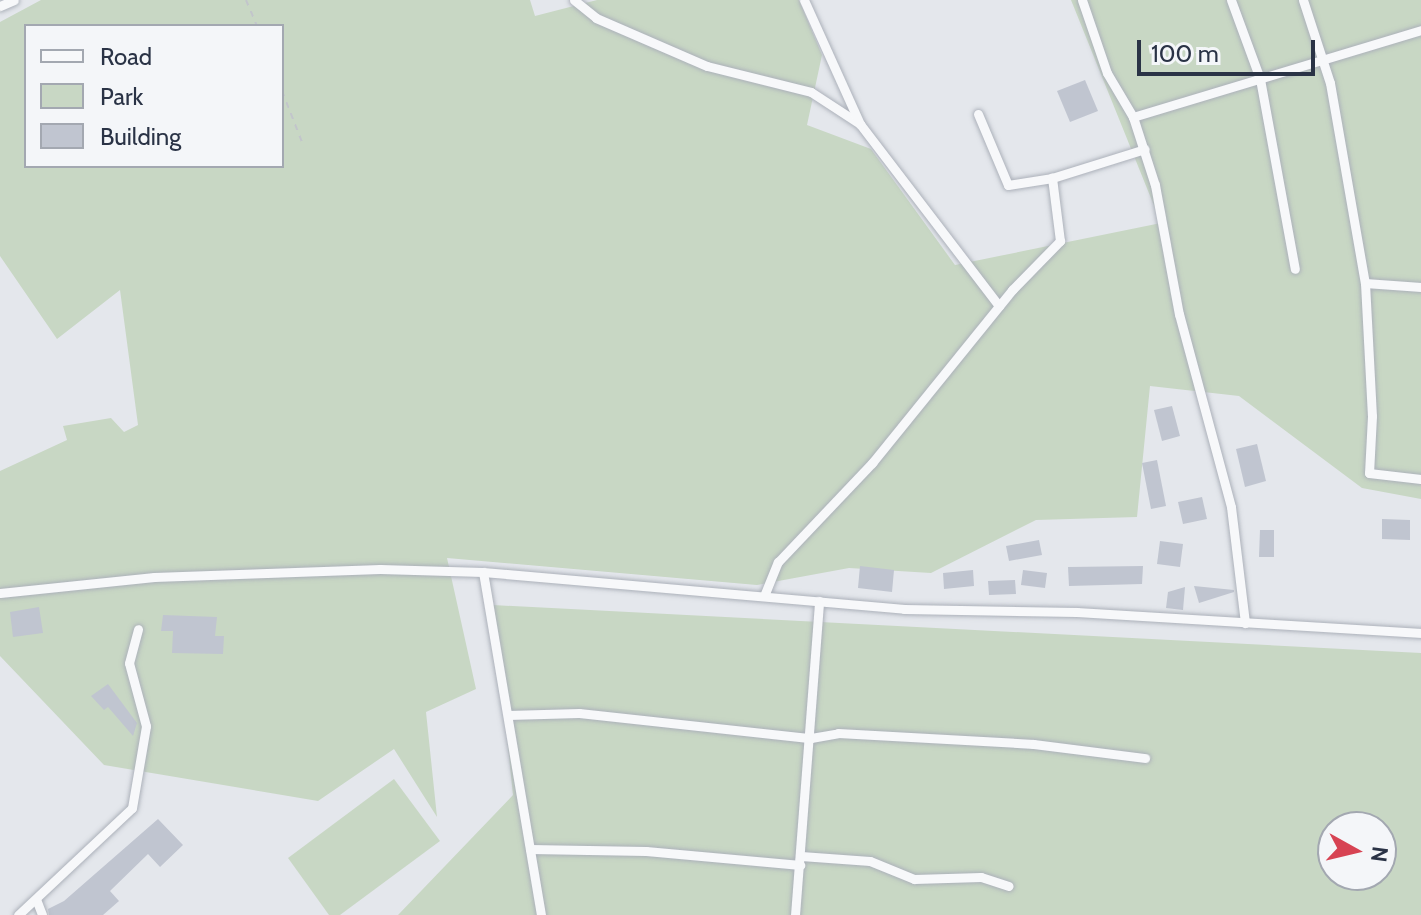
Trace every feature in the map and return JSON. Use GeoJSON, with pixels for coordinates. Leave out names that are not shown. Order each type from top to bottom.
{"type":"FeatureCollection","features":[{"type":"Feature","properties":{"kind":"street"},"geometry":{"type":"LineString","coordinates":[[0,6],[14,0]]}},
{"type":"Feature","properties":{"kind":"street"},"geometry":{"type":"LineString","coordinates":[[574,0],[596,18],[707,66],[811,92],[860,124]]}},
{"type":"Feature","properties":{"kind":"street"},"geometry":{"type":"LineString","coordinates":[[804,0],[860,124],[999,306]]}},
{"type":"Feature","properties":{"kind":"street"},"geometry":{"type":"LineString","coordinates":[[1082,0],[1107,73],[1133,117],[1145,149],[1179,314],[1231,507],[1245,623]]}},
{"type":"Feature","properties":{"kind":"street"},"geometry":{"type":"LineString","coordinates":[[1231,0],[1260,79],[1295,269]]}},
{"type":"Feature","properties":{"kind":"street"},"geometry":{"type":"LineString","coordinates":[[1303,0],[1322,61],[1354,202],[1365,283],[1372,416],[1369,473],[1421,479]]}},
{"type":"Feature","properties":{"kind":"street"},"geometry":{"type":"LineString","coordinates":[[1133,117],[1421,30]]}},
{"type":"Feature","properties":{"kind":"street"},"geometry":{"type":"LineString","coordinates":[[978,114],[1008,185],[1052,178],[1145,149]]}},
{"type":"Feature","properties":{"kind":"street"},"geometry":{"type":"LineString","coordinates":[[764,596],[778,562],[908,422],[999,306],[1060,241],[1052,178]]}},
{"type":"Feature","properties":{"kind":"street"},"geometry":{"type":"LineString","coordinates":[[1365,283],[1421,287]]}},
{"type":"Feature","properties":{"kind":"street"},"geometry":{"type":"LineString","coordinates":[[0,593],[154,577],[380,569],[483,572],[819,601],[1421,633]]}},
{"type":"Feature","properties":{"kind":"street"},"geometry":{"type":"LineString","coordinates":[[483,572],[541,915]]}},
{"type":"Feature","properties":{"kind":"street"},"geometry":{"type":"LineString","coordinates":[[795,915],[811,738],[819,601]]}},
{"type":"Feature","properties":{"kind":"street"},"geometry":{"type":"LineString","coordinates":[[18,915],[132,808],[146,726],[129,663],[138,629]]}},
{"type":"Feature","properties":{"kind":"street"},"geometry":{"type":"LineString","coordinates":[[508,715],[622,716],[811,738],[838,733],[1034,744],[1145,758]]}},
{"type":"Feature","properties":{"kind":"street"},"geometry":{"type":"LineString","coordinates":[[530,849],[870,861],[914,879],[981,877],[1009,886]]}},
{"type":"Feature","properties":{"kind":"street"},"geometry":{"type":"LineString","coordinates":[[36,899],[42,915]]}},
{"type":"Feature","properties":{"kind":"path"},"geometry":{"type":"LineString","coordinates":[[246,0],[256,24]]}},
{"type":"Feature","properties":{"kind":"path"},"geometry":{"type":"LineString","coordinates":[[284,96],[304,147]]}},
{"type":"Feature","properties":{"kind":"green space"},"geometry":{"type":"Polygon","coordinates":[[[41,0],[530,0],[535,16],[597,0],[799,0],[822,55],[807,125],[871,149],[955,265],[1161,223],[1071,0],[1421,0],[1421,499],[1362,488],[1239,396],[1150,386],[1137,517],[1036,520],[931,573],[849,568],[757,585],[447,558],[476,689],[426,712],[437,817],[394,749],[318,801],[104,765],[0,656],[0,471],[67,440],[63,426],[111,418],[124,432],[138,425],[120,290],[57,339],[0,256],[0,22],[41,0]]]}},
{"type":"Feature","properties":{"kind":"green space"},"geometry":{"type":"Polygon","coordinates":[[[493,605],[1421,653],[1421,915],[398,915],[513,795],[493,605]]]}},
{"type":"Feature","properties":{"kind":"green space"},"geometry":{"type":"Polygon","coordinates":[[[394,779],[440,841],[340,915],[329,915],[288,858],[394,779]]]}},
{"type":"Feature","properties":{"kind":"building"},"geometry":{"type":"Polygon","coordinates":[[[1085,80],[1098,111],[1070,122],[1057,91],[1085,80]]]}},
{"type":"Feature","properties":{"kind":"building"},"geometry":{"type":"Polygon","coordinates":[[[1172,406],[1180,436],[1162,441],[1154,410],[1172,406]]]}},
{"type":"Feature","properties":{"kind":"building"},"geometry":{"type":"Polygon","coordinates":[[[1257,444],[1266,481],[1245,487],[1236,449],[1257,444]]]}},
{"type":"Feature","properties":{"kind":"building"},"geometry":{"type":"Polygon","coordinates":[[[1157,460],[1166,506],[1151,509],[1142,463],[1157,460]]]}},
{"type":"Feature","properties":{"kind":"building"},"geometry":{"type":"Polygon","coordinates":[[[1202,497],[1207,519],[1183,524],[1178,502],[1202,497]]]}},
{"type":"Feature","properties":{"kind":"building"},"geometry":{"type":"Polygon","coordinates":[[[1382,519],[1410,520],[1410,540],[1382,539],[1382,519]]]}},
{"type":"Feature","properties":{"kind":"building"},"geometry":{"type":"Polygon","coordinates":[[[1260,530],[1274,530],[1274,557],[1259,557],[1260,530]]]}},
{"type":"Feature","properties":{"kind":"building"},"geometry":{"type":"Polygon","coordinates":[[[1039,540],[1042,555],[1009,561],[1006,546],[1039,540]]]}},
{"type":"Feature","properties":{"kind":"building"},"geometry":{"type":"Polygon","coordinates":[[[1160,541],[1183,544],[1180,567],[1157,564],[1160,541]]]}},
{"type":"Feature","properties":{"kind":"building"},"geometry":{"type":"Polygon","coordinates":[[[860,566],[894,570],[892,592],[858,588],[860,566]]]}},
{"type":"Feature","properties":{"kind":"building"},"geometry":{"type":"Polygon","coordinates":[[[1143,566],[1142,584],[1069,586],[1068,567],[1143,566]]]}},
{"type":"Feature","properties":{"kind":"building"},"geometry":{"type":"Polygon","coordinates":[[[973,570],[974,586],[944,589],[943,573],[973,570]]]}},
{"type":"Feature","properties":{"kind":"building"},"geometry":{"type":"Polygon","coordinates":[[[1023,570],[1047,573],[1045,588],[1021,585],[1023,570]]]}},
{"type":"Feature","properties":{"kind":"building"},"geometry":{"type":"Polygon","coordinates":[[[1015,580],[1016,594],[989,595],[988,581],[1015,580]]]}},
{"type":"Feature","properties":{"kind":"building"},"geometry":{"type":"Polygon","coordinates":[[[1194,586],[1234,590],[1234,592],[1199,603],[1194,586]]]}},
{"type":"Feature","properties":{"kind":"building"},"geometry":{"type":"Polygon","coordinates":[[[1185,587],[1183,610],[1166,608],[1168,592],[1185,587]]]}},
{"type":"Feature","properties":{"kind":"building"},"geometry":{"type":"Polygon","coordinates":[[[39,607],[43,633],[13,637],[10,612],[39,607]]]}},
{"type":"Feature","properties":{"kind":"building"},"geometry":{"type":"Polygon","coordinates":[[[163,615],[217,617],[215,636],[224,636],[223,654],[172,653],[173,631],[161,631],[163,615]]]}},
{"type":"Feature","properties":{"kind":"building"},"geometry":{"type":"Polygon","coordinates":[[[108,684],[137,723],[133,736],[108,707],[104,710],[91,696],[108,684]]]}},
{"type":"Feature","properties":{"kind":"building"},"geometry":{"type":"Polygon","coordinates":[[[158,819],[183,845],[160,867],[148,854],[110,891],[119,901],[103,915],[49,915],[48,909],[64,901],[158,819]]]}}]}
